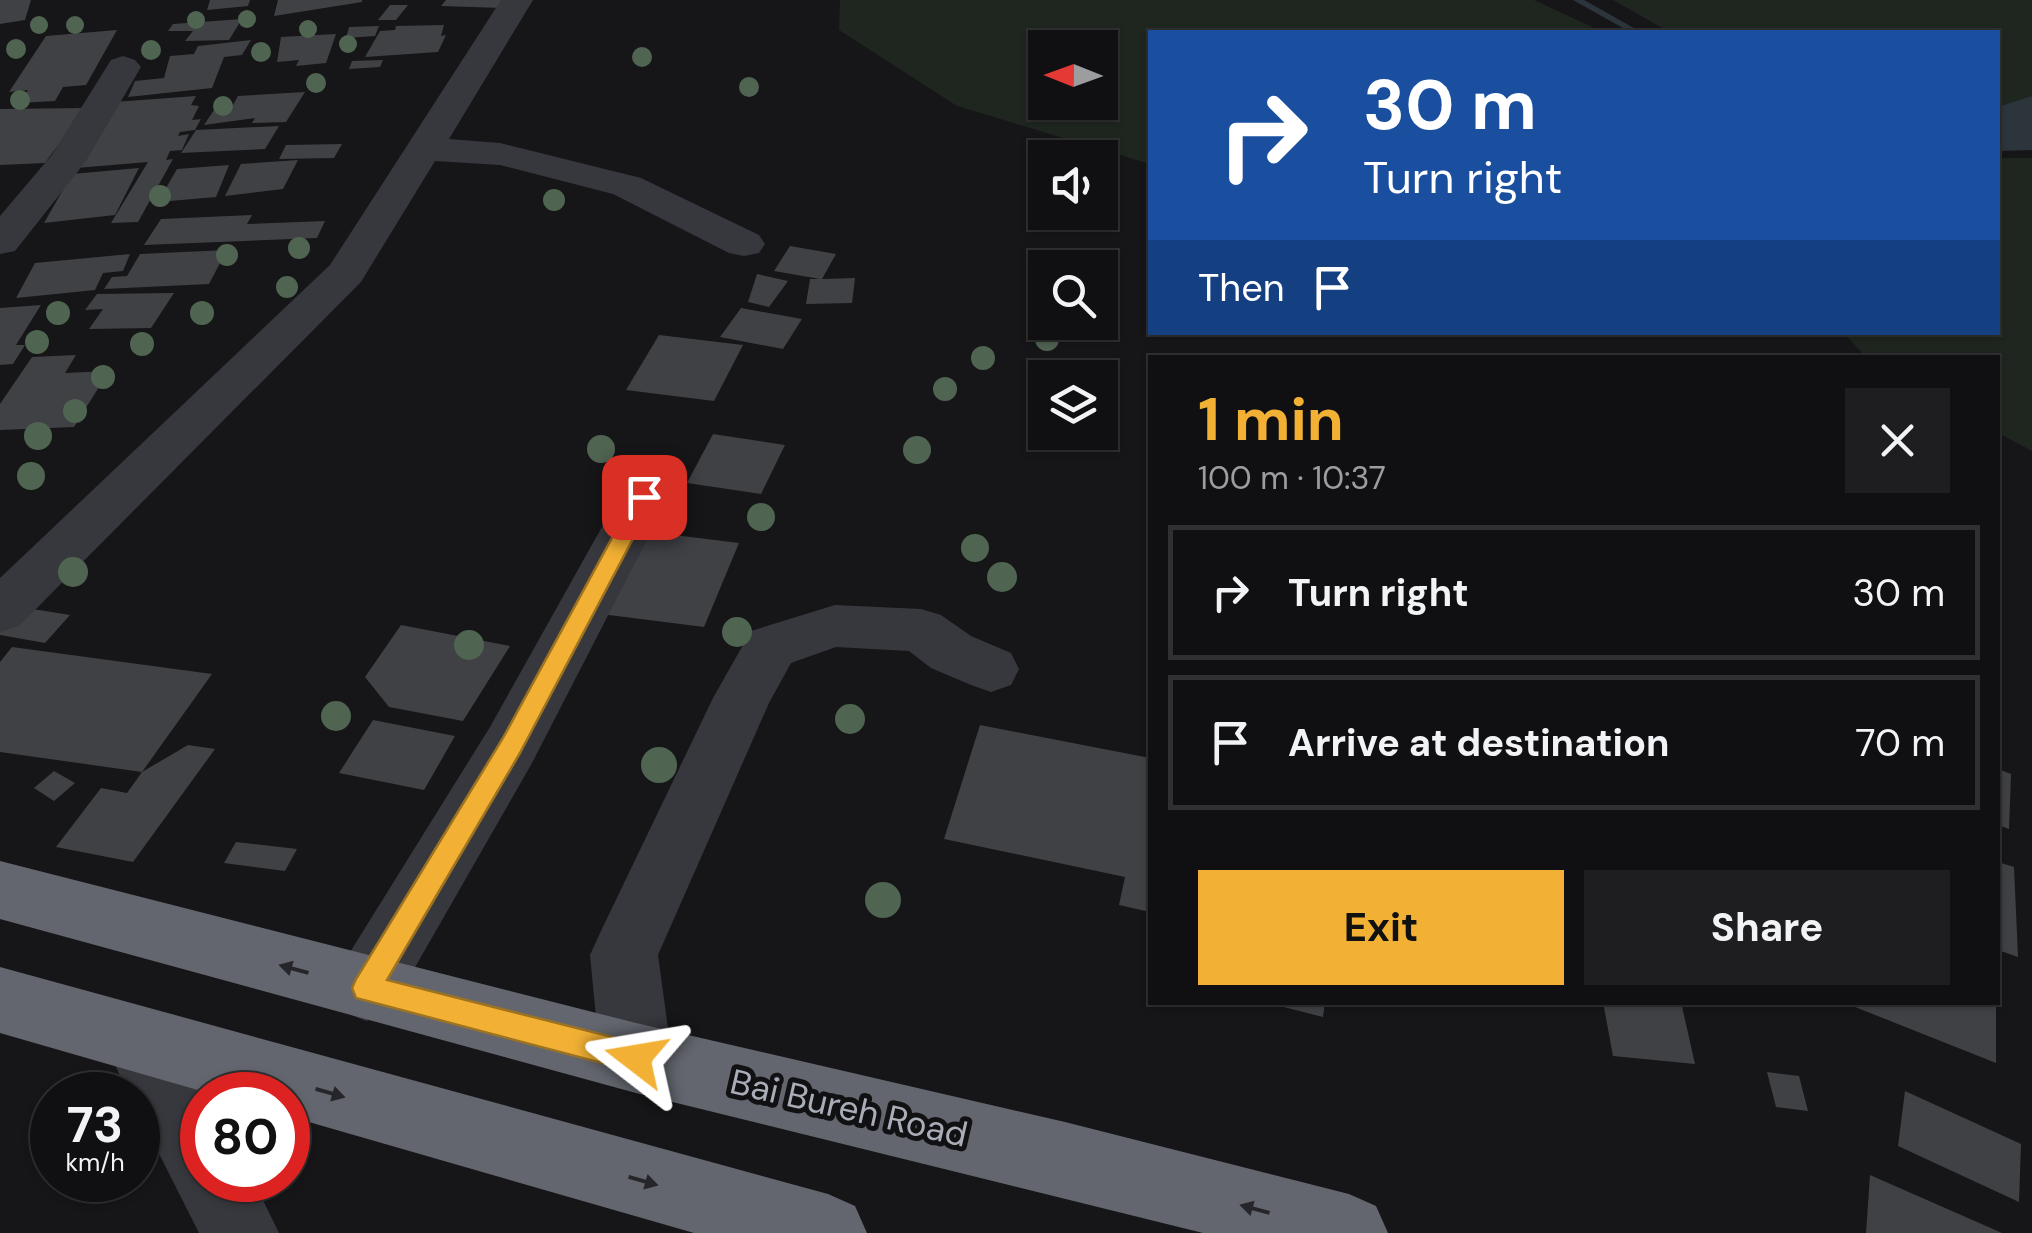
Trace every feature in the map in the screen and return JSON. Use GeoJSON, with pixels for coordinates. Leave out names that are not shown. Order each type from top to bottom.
{"type":"FeatureCollection","features":[{"type":"Feature","properties":{"kind":"highway","name":"Bai Bureh Road"},"geometry":{"type":"LineString","coordinates":[[0,890],[636,1058],[1065,1159],[1350,1233]]}},
{"type":"Feature","properties":{"kind":"highway"},"geometry":{"type":"LineString","coordinates":[[0,1000],[828,1233]]}},
{"type":"Feature","properties":{"kind":"street"},"geometry":{"type":"LineString","coordinates":[[0,612],[346,274],[517,0]]}},
{"type":"Feature","properties":{"kind":"street"},"geometry":{"type":"LineString","coordinates":[[0,242],[67,161],[123,67]]}},
{"type":"Feature","properties":{"kind":"street"},"geometry":{"type":"LineString","coordinates":[[421,149],[500,154],[627,186],[744,244]]}},
{"type":"Feature","properties":{"kind":"street"},"geometry":{"type":"LineString","coordinates":[[366,988],[511,745],[644,497]]}},
{"type":"Feature","properties":{"kind":"street"},"geometry":{"type":"LineString","coordinates":[[636,1058],[624,955],[742,698],[770,647],[835,626],[921,630],[951,652],[990,670]]}},
{"type":"Feature","properties":{"kind":"street"},"geometry":{"type":"LineString","coordinates":[[138,1039],[180,1120]]}},
{"type":"Feature","properties":{"kind":"street"},"geometry":{"type":"LineString","coordinates":[[224,1202],[240,1233]]}},
{"type":"Feature","properties":{"kind":"shaded area"},"geometry":{"type":"Polygon","coordinates":[[[840,0],[1534,0],[1599,30],[1148,30],[1148,163],[1118,154],[1118,140],[1070,140],[957,106],[839,30],[840,0]]]}},
{"type":"Feature","properties":{"kind":"shaded area"},"geometry":{"type":"Polygon","coordinates":[[[1613,0],[2032,0],[2032,105],[2000,122],[2000,30],[1666,30],[1613,0]]]}},
{"type":"Feature","properties":{"kind":"shaded area"},"geometry":{"type":"Polygon","coordinates":[[[2032,96],[2032,150],[2000,151],[2000,106],[2032,96]]]}},
{"type":"Feature","properties":{"kind":"shaded area"},"geometry":{"type":"Polygon","coordinates":[[[2000,158],[2032,158],[2032,451],[2000,434],[2000,355],[1864,355],[1846,335],[2000,335],[2000,158]]]}},
{"type":"Feature","properties":{"kind":"building"},"geometry":{"type":"Polygon","coordinates":[[[0,0],[31,0],[25,20],[0,24],[0,0]]]}},
{"type":"Feature","properties":{"kind":"building"},"geometry":{"type":"Polygon","coordinates":[[[210,0],[250,0],[248,6],[207,10],[210,0]]]}},
{"type":"Feature","properties":{"kind":"building"},"geometry":{"type":"Polygon","coordinates":[[[278,0],[362,0],[362,2],[274,16],[278,0]]]}},
{"type":"Feature","properties":{"kind":"building"},"geometry":{"type":"Polygon","coordinates":[[[446,0],[507,0],[502,8],[441,6],[446,0]]]}},
{"type":"Feature","properties":{"kind":"building"},"geometry":{"type":"Polygon","coordinates":[[[390,5],[408,5],[396,20],[378,20],[390,5]]]}},
{"type":"Feature","properties":{"kind":"building"},"geometry":{"type":"Polygon","coordinates":[[[242,19],[229,40],[185,41],[193,31],[168,31],[173,24],[242,19]]]}},
{"type":"Feature","properties":{"kind":"building"},"geometry":{"type":"Polygon","coordinates":[[[444,25],[441,36],[446,35],[438,52],[365,57],[380,31],[395,30],[396,26],[444,25]]]}},
{"type":"Feature","properties":{"kind":"building"},"geometry":{"type":"Polygon","coordinates":[[[379,26],[375,36],[346,38],[349,27],[379,26]]]}},
{"type":"Feature","properties":{"kind":"building"},"geometry":{"type":"Polygon","coordinates":[[[117,30],[86,85],[63,87],[55,101],[20,103],[28,90],[9,92],[46,36],[117,30]]]}},
{"type":"Feature","properties":{"kind":"building"},"geometry":{"type":"Polygon","coordinates":[[[336,34],[326,63],[296,66],[299,60],[277,62],[281,37],[336,34]]]}},
{"type":"Feature","properties":{"kind":"building"},"geometry":{"type":"Polygon","coordinates":[[[251,40],[242,55],[224,57],[212,88],[128,97],[135,81],[164,78],[170,56],[194,54],[198,46],[251,40]]]}},
{"type":"Feature","properties":{"kind":"building"},"geometry":{"type":"Polygon","coordinates":[[[383,60],[380,67],[349,69],[352,61],[383,60]]]}},
{"type":"Feature","properties":{"kind":"building"},"geometry":{"type":"Polygon","coordinates":[[[305,92],[286,122],[252,123],[255,118],[204,125],[216,107],[233,105],[238,96],[305,92]]]}},
{"type":"Feature","properties":{"kind":"building"},"geometry":{"type":"Polygon","coordinates":[[[196,96],[191,105],[199,106],[192,120],[201,119],[195,130],[180,132],[178,136],[189,134],[182,150],[170,151],[166,160],[173,159],[138,222],[111,223],[148,162],[76,168],[114,102],[196,96]]]}},
{"type":"Feature","properties":{"kind":"building"},"geometry":{"type":"Polygon","coordinates":[[[85,108],[45,163],[0,165],[0,109],[85,108]]]}},
{"type":"Feature","properties":{"kind":"building"},"geometry":{"type":"Polygon","coordinates":[[[279,126],[265,149],[181,153],[196,130],[279,126]]]}},
{"type":"Feature","properties":{"kind":"building"},"geometry":{"type":"Polygon","coordinates":[[[342,144],[334,158],[279,159],[286,145],[342,144]]]}},
{"type":"Feature","properties":{"kind":"building"},"geometry":{"type":"Polygon","coordinates":[[[298,160],[283,189],[225,196],[241,164],[298,160]]]}},
{"type":"Feature","properties":{"kind":"building"},"geometry":{"type":"Polygon","coordinates":[[[229,165],[216,197],[158,202],[177,169],[229,165]]]}},
{"type":"Feature","properties":{"kind":"building"},"geometry":{"type":"Polygon","coordinates":[[[139,168],[115,215],[44,223],[72,174],[139,168]]]}},
{"type":"Feature","properties":{"kind":"building"},"geometry":{"type":"Polygon","coordinates":[[[252,215],[247,224],[325,221],[317,238],[144,245],[161,219],[252,215]]]}},
{"type":"Feature","properties":{"kind":"building"},"geometry":{"type":"Polygon","coordinates":[[[790,246],[836,254],[822,279],[855,278],[852,303],[806,304],[810,279],[820,279],[774,271],[790,246]]]}},
{"type":"Feature","properties":{"kind":"building"},"geometry":{"type":"Polygon","coordinates":[[[227,250],[209,284],[104,289],[112,277],[127,276],[140,254],[227,250]]]}},
{"type":"Feature","properties":{"kind":"building"},"geometry":{"type":"Polygon","coordinates":[[[130,254],[123,271],[103,273],[95,290],[16,298],[35,263],[130,254]]]}},
{"type":"Feature","properties":{"kind":"building"},"geometry":{"type":"Polygon","coordinates":[[[757,274],[788,281],[769,307],[748,302],[757,274]]]}},
{"type":"Feature","properties":{"kind":"building"},"geometry":{"type":"Polygon","coordinates":[[[174,293],[151,328],[89,329],[103,309],[85,310],[97,294],[174,293]]]}},
{"type":"Feature","properties":{"kind":"building"},"geometry":{"type":"Polygon","coordinates":[[[41,305],[16,345],[25,345],[13,364],[0,365],[0,308],[41,305]]]}},
{"type":"Feature","properties":{"kind":"building"},"geometry":{"type":"Polygon","coordinates":[[[741,308],[802,319],[783,349],[720,337],[741,308]]]}},
{"type":"Feature","properties":{"kind":"building"},"geometry":{"type":"Polygon","coordinates":[[[659,335],[743,345],[714,401],[626,390],[659,335]]]}},
{"type":"Feature","properties":{"kind":"building"},"geometry":{"type":"Polygon","coordinates":[[[76,355],[65,373],[109,371],[74,427],[0,430],[0,404],[32,357],[76,355]]]}},
{"type":"Feature","properties":{"kind":"building"},"geometry":{"type":"Polygon","coordinates":[[[713,434],[785,445],[761,494],[687,483],[713,434]]]}},
{"type":"Feature","properties":{"kind":"building"},"geometry":{"type":"Polygon","coordinates":[[[642,531],[739,543],[704,627],[601,614],[642,531]]]}},
{"type":"Feature","properties":{"kind":"building"},"geometry":{"type":"Polygon","coordinates":[[[14,606],[70,615],[45,643],[0,635],[0,622],[14,606]]]}},
{"type":"Feature","properties":{"kind":"building"},"geometry":{"type":"Polygon","coordinates":[[[401,625],[510,646],[463,721],[389,707],[365,677],[401,625]]]}},
{"type":"Feature","properties":{"kind":"building"},"geometry":{"type":"Polygon","coordinates":[[[12,647],[212,674],[142,772],[0,752],[0,662],[12,647]]]}},
{"type":"Feature","properties":{"kind":"building"},"geometry":{"type":"Polygon","coordinates":[[[373,720],[455,736],[424,790],[339,773],[373,720]]]}},
{"type":"Feature","properties":{"kind":"building"},"geometry":{"type":"Polygon","coordinates":[[[980,725],[1148,758],[1148,912],[1119,905],[1125,877],[944,839],[980,725]]]}},
{"type":"Feature","properties":{"kind":"building"},"geometry":{"type":"Polygon","coordinates":[[[188,745],[215,749],[133,862],[56,847],[101,788],[127,793],[142,772],[188,745]]]}},
{"type":"Feature","properties":{"kind":"building"},"geometry":{"type":"Polygon","coordinates":[[[2000,770],[2011,774],[2009,829],[2000,826],[2000,770]]]}},
{"type":"Feature","properties":{"kind":"building"},"geometry":{"type":"Polygon","coordinates":[[[54,771],[75,783],[54,801],[34,788],[54,771]]]}},
{"type":"Feature","properties":{"kind":"building"},"geometry":{"type":"Polygon","coordinates":[[[236,842],[297,849],[285,871],[224,863],[236,842]]]}},
{"type":"Feature","properties":{"kind":"building"},"geometry":{"type":"Polygon","coordinates":[[[2000,863],[2014,867],[2018,957],[2000,951],[2000,863]]]}},
{"type":"Feature","properties":{"kind":"building"},"geometry":{"type":"Polygon","coordinates":[[[1276,1005],[1325,1005],[1323,1017],[1276,1005]]]}},
{"type":"Feature","properties":{"kind":"building"},"geometry":{"type":"Polygon","coordinates":[[[1604,1005],[1682,1005],[1695,1064],[1613,1056],[1604,1005]]]}},
{"type":"Feature","properties":{"kind":"building"},"geometry":{"type":"Polygon","coordinates":[[[1850,1005],[1996,1005],[1996,1063],[1850,1005]]]}},
{"type":"Feature","properties":{"kind":"building"},"geometry":{"type":"Polygon","coordinates":[[[1767,1072],[1799,1076],[1808,1111],[1776,1107],[1767,1072]]]}},
{"type":"Feature","properties":{"kind":"building"},"geometry":{"type":"Polygon","coordinates":[[[1905,1091],[2021,1144],[2019,1202],[1898,1146],[1905,1091]]]}},
{"type":"Feature","properties":{"kind":"building"},"geometry":{"type":"Polygon","coordinates":[[[1870,1175],[2002,1233],[1866,1233],[1870,1175]]]}},
{"type":"Feature","properties":{"kind":"waterway"},"geometry":{"type":"LineString","coordinates":[[1577,0],[1632,30]]}},
{"type":"Feature","properties":{"kind":"route"},"geometry":{"type":"LineString","coordinates":[[636,1058],[366,988],[511,745],[644,497]]}}]}
